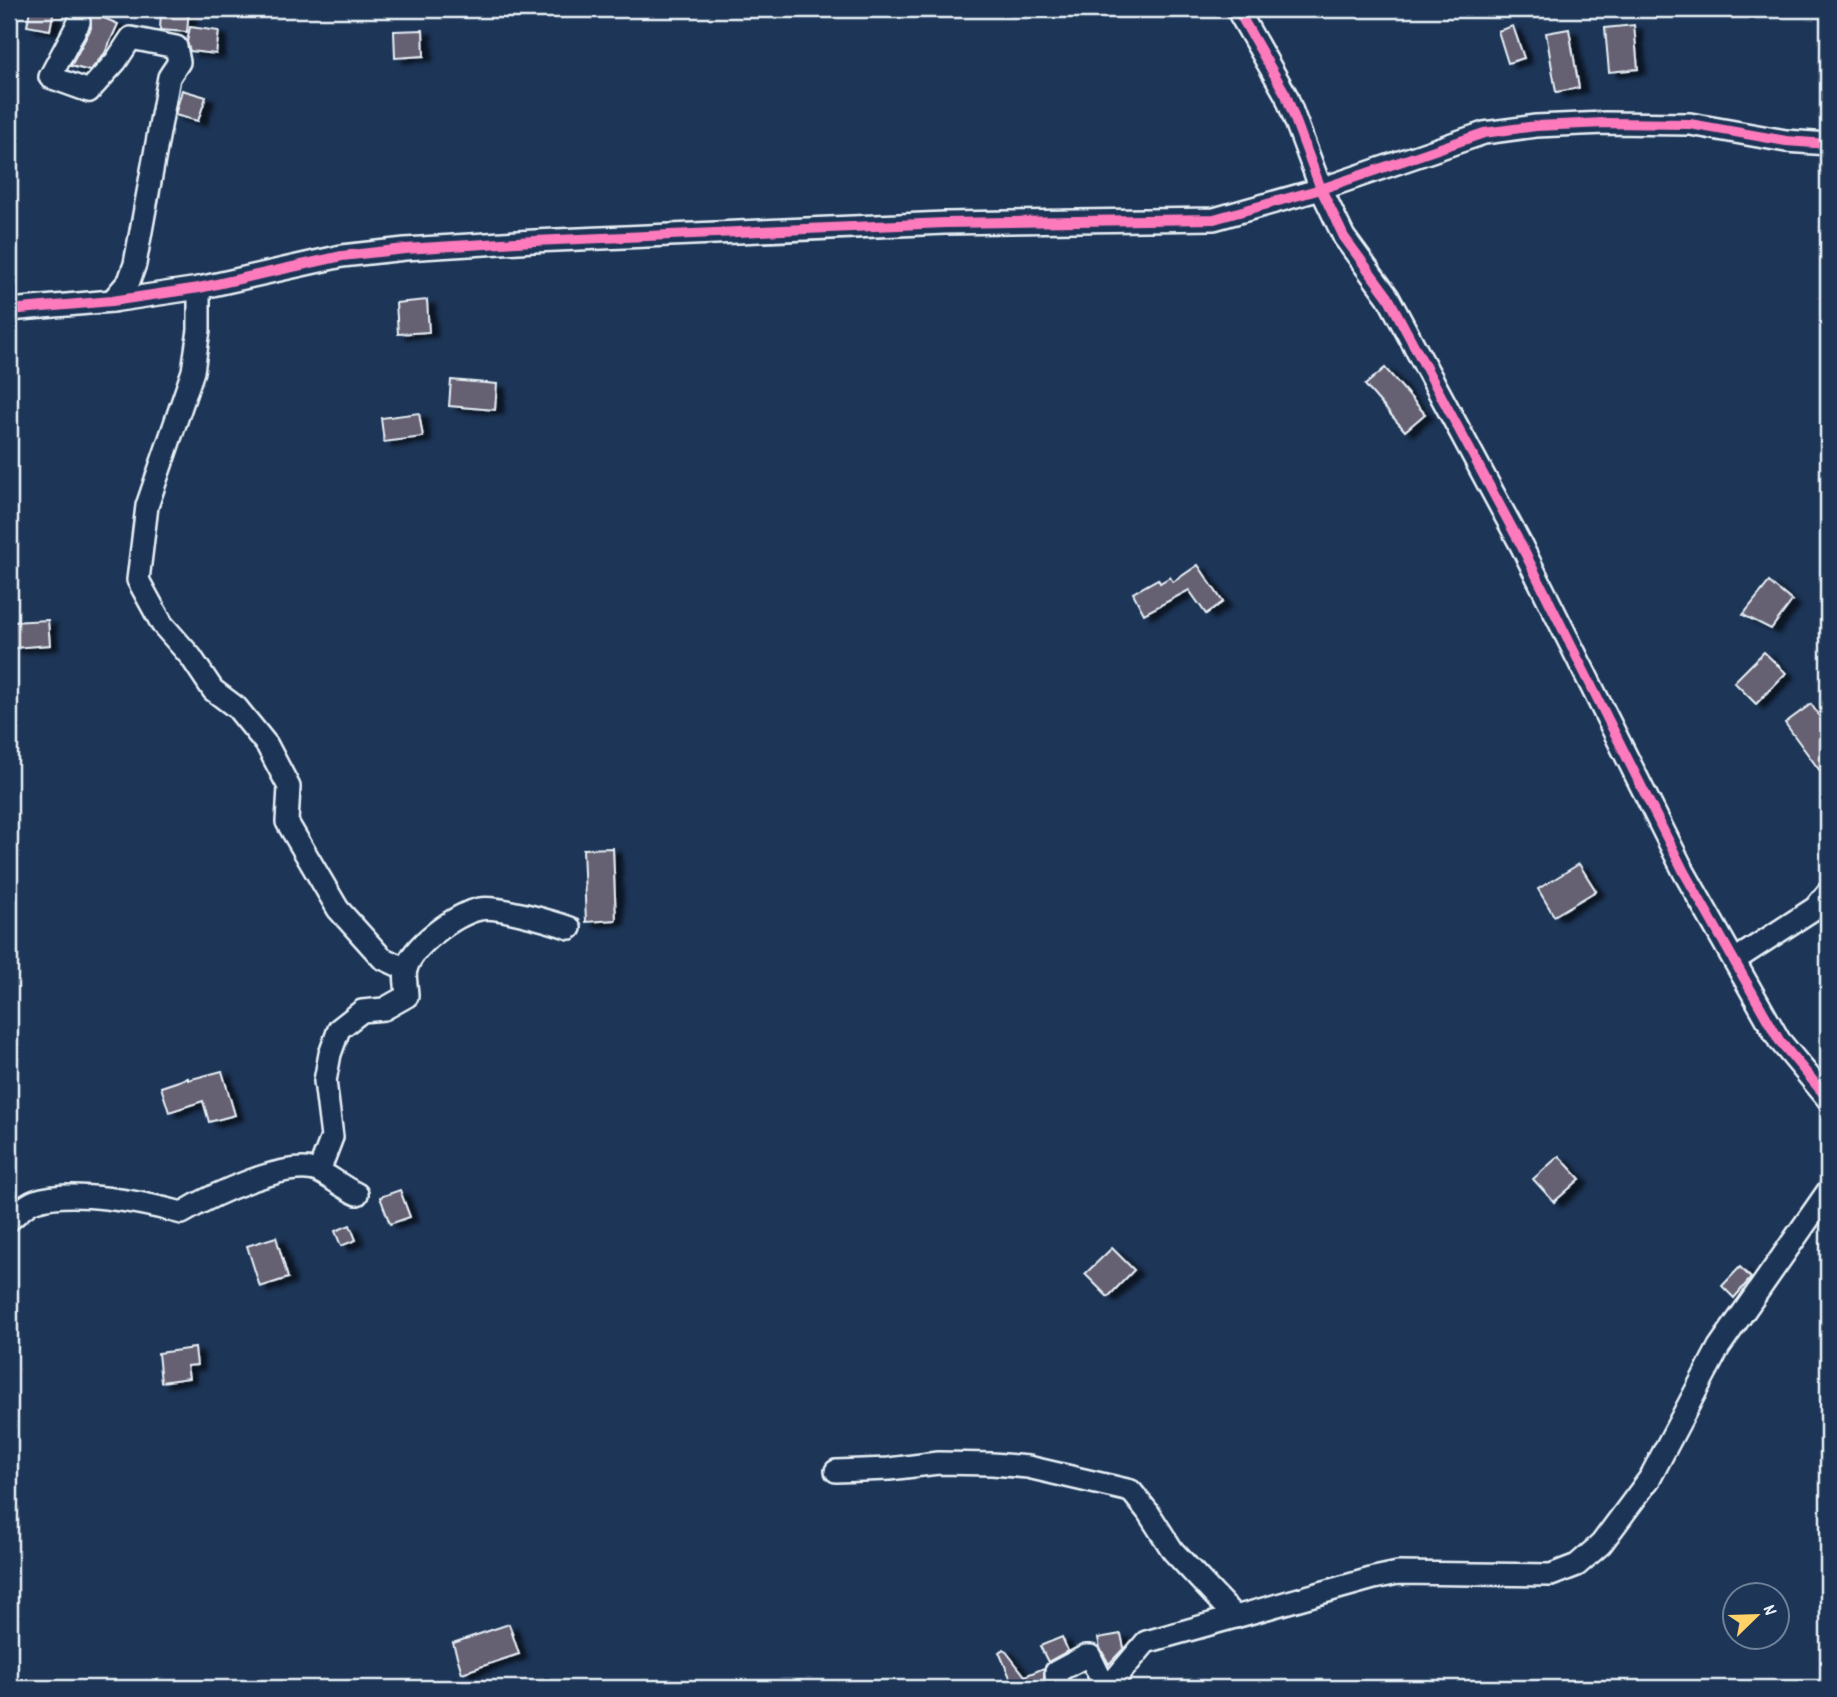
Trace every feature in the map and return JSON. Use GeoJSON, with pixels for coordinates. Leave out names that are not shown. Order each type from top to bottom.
{"type":"FeatureCollection","features":[{"type":"Feature","properties":{"kind":"street"},"geometry":{"type":"LineString","coordinates":[[1237,9],[1286,95],[1321,189],[1344,237],[1388,298],[1521,545],[1684,872],[1779,1040],[1828,1100]]}},
{"type":"Feature","properties":{"kind":"street"},"geometry":{"type":"LineString","coordinates":[[79,22],[50,77],[89,91],[116,61],[131,38],[176,47],[179,62],[169,77],[135,264],[129,281],[112,301]]}},
{"type":"Feature","properties":{"kind":"street"},"geometry":{"type":"LineString","coordinates":[[9,310],[112,301],[199,288],[342,256],[405,249],[945,223],[1214,219],[1321,189],[1484,133],[1536,126],[1605,123],[1690,124],[1786,141],[1828,144]]}},
{"type":"Feature","properties":{"kind":"street"},"geometry":{"type":"LineString","coordinates":[[199,288],[199,330],[193,371],[147,506],[138,580],[162,624],[191,657],[213,690],[237,708],[267,745],[289,787],[287,822],[338,909],[382,958],[406,969]]}},
{"type":"Feature","properties":{"kind":"street"},"geometry":{"type":"LineString","coordinates":[[1735,960],[1815,908],[1828,891]]}},
{"type":"Feature","properties":{"kind":"street"},"geometry":{"type":"LineString","coordinates":[[319,1171],[332,1137],[325,1082],[330,1054],[339,1030],[362,1011],[384,1009],[407,996],[406,969],[425,940],[453,920],[482,908],[545,920],[570,928]]}},
{"type":"Feature","properties":{"kind":"street"},"geometry":{"type":"LineString","coordinates":[[9,1220],[34,1201],[69,1196],[146,1204],[182,1213],[205,1199],[253,1180],[293,1169],[319,1171],[357,1194]]}},
{"type":"Feature","properties":{"kind":"street"},"geometry":{"type":"LineString","coordinates":[[1057,1688],[1056,1672],[1086,1656],[1090,1656],[1106,1684],[1115,1679],[1146,1642],[1398,1573],[1551,1575],[1577,1565],[1601,1544],[1650,1478],[1719,1347],[1828,1191]]}},
{"type":"Feature","properties":{"kind":"street"},"geometry":{"type":"LineString","coordinates":[[836,1471],[938,1463],[992,1464],[1028,1467],[1131,1491],[1173,1551],[1235,1617]]}},
{"type":"Feature","properties":{"kind":"building"},"geometry":{"type":"Polygon","coordinates":[[[30,9],[54,9],[50,30],[27,26],[30,9]]]}},
{"type":"Feature","properties":{"kind":"building"},"geometry":{"type":"Polygon","coordinates":[[[161,9],[189,9],[187,32],[160,30],[161,9]]]}},
{"type":"Feature","properties":{"kind":"building"},"geometry":{"type":"Polygon","coordinates":[[[90,12],[118,24],[105,53],[90,71],[71,66],[91,28],[90,12]]]}},
{"type":"Feature","properties":{"kind":"building"},"geometry":{"type":"Polygon","coordinates":[[[1634,25],[1638,69],[1609,72],[1605,28],[1634,25]]]}},
{"type":"Feature","properties":{"kind":"building"},"geometry":{"type":"Polygon","coordinates":[[[1513,26],[1524,58],[1508,63],[1498,31],[1513,26]]]}},
{"type":"Feature","properties":{"kind":"building"},"geometry":{"type":"Polygon","coordinates":[[[190,27],[219,31],[216,54],[190,51],[187,42],[190,27]]]}},
{"type":"Feature","properties":{"kind":"building"},"geometry":{"type":"Polygon","coordinates":[[[1569,29],[1579,88],[1556,92],[1546,33],[1569,29]]]}},
{"type":"Feature","properties":{"kind":"building"},"geometry":{"type":"Polygon","coordinates":[[[423,30],[424,56],[395,58],[394,31],[423,30]]]}},
{"type":"Feature","properties":{"kind":"building"},"geometry":{"type":"Polygon","coordinates":[[[182,90],[206,97],[198,121],[175,115],[182,90]]]}},
{"type":"Feature","properties":{"kind":"building"},"geometry":{"type":"Polygon","coordinates":[[[427,300],[429,332],[398,334],[396,303],[427,300]]]}},
{"type":"Feature","properties":{"kind":"building"},"geometry":{"type":"Polygon","coordinates":[[[1385,368],[1425,414],[1405,431],[1365,385],[1385,368]]]}},
{"type":"Feature","properties":{"kind":"building"},"geometry":{"type":"Polygon","coordinates":[[[451,380],[497,384],[495,410],[449,406],[451,380]]]}},
{"type":"Feature","properties":{"kind":"building"},"geometry":{"type":"Polygon","coordinates":[[[419,413],[423,437],[384,442],[381,418],[419,413]]]}},
{"type":"Feature","properties":{"kind":"building"},"geometry":{"type":"Polygon","coordinates":[[[1198,565],[1223,602],[1206,614],[1189,590],[1144,614],[1133,593],[1158,579],[1160,583],[1170,577],[1173,582],[1198,565]]]}},
{"type":"Feature","properties":{"kind":"building"},"geometry":{"type":"Polygon","coordinates":[[[1769,582],[1792,601],[1771,629],[1743,615],[1769,582]]]}},
{"type":"Feature","properties":{"kind":"building"},"geometry":{"type":"Polygon","coordinates":[[[48,620],[50,645],[13,648],[11,622],[48,620]]]}},
{"type":"Feature","properties":{"kind":"building"},"geometry":{"type":"Polygon","coordinates":[[[1764,652],[1786,673],[1756,704],[1734,682],[1764,652]]]}},
{"type":"Feature","properties":{"kind":"building"},"geometry":{"type":"Polygon","coordinates":[[[1811,704],[1828,729],[1828,782],[1785,723],[1811,704]]]}},
{"type":"Feature","properties":{"kind":"building"},"geometry":{"type":"Polygon","coordinates":[[[613,848],[616,920],[586,922],[583,849],[613,848]]]}},
{"type":"Feature","properties":{"kind":"building"},"geometry":{"type":"Polygon","coordinates":[[[1579,864],[1596,891],[1554,916],[1538,889],[1579,864]]]}},
{"type":"Feature","properties":{"kind":"building"},"geometry":{"type":"Polygon","coordinates":[[[222,1071],[235,1115],[209,1122],[203,1101],[169,1112],[161,1087],[222,1071]]]}},
{"type":"Feature","properties":{"kind":"building"},"geometry":{"type":"Polygon","coordinates":[[[1559,1156],[1580,1179],[1554,1202],[1533,1179],[1559,1156]]]}},
{"type":"Feature","properties":{"kind":"building"},"geometry":{"type":"Polygon","coordinates":[[[400,1190],[410,1217],[390,1224],[380,1197],[400,1190]]]}},
{"type":"Feature","properties":{"kind":"building"},"geometry":{"type":"Polygon","coordinates":[[[350,1225],[356,1240],[341,1246],[335,1231],[350,1225]]]}},
{"type":"Feature","properties":{"kind":"building"},"geometry":{"type":"Polygon","coordinates":[[[276,1237],[288,1278],[260,1287],[247,1246],[276,1237]]]}},
{"type":"Feature","properties":{"kind":"building"},"geometry":{"type":"Polygon","coordinates":[[[1112,1248],[1134,1270],[1108,1297],[1085,1274],[1112,1248]]]}},
{"type":"Feature","properties":{"kind":"building"},"geometry":{"type":"Polygon","coordinates":[[[1740,1267],[1751,1278],[1734,1298],[1722,1286],[1740,1267]]]}},
{"type":"Feature","properties":{"kind":"building"},"geometry":{"type":"Polygon","coordinates":[[[195,1348],[197,1365],[187,1366],[189,1378],[161,1382],[158,1353],[195,1348]]]}},
{"type":"Feature","properties":{"kind":"building"},"geometry":{"type":"Polygon","coordinates":[[[509,1624],[519,1654],[462,1673],[453,1643],[509,1624]]]}},
{"type":"Feature","properties":{"kind":"building"},"geometry":{"type":"Polygon","coordinates":[[[1121,1634],[1124,1648],[1109,1664],[1098,1638],[1121,1634]]]}},
{"type":"Feature","properties":{"kind":"building"},"geometry":{"type":"Polygon","coordinates":[[[1062,1637],[1068,1651],[1048,1662],[1040,1646],[1062,1637]]]}},
{"type":"Feature","properties":{"kind":"building"},"geometry":{"type":"Polygon","coordinates":[[[1004,1649],[1025,1676],[1044,1668],[1044,1688],[997,1688],[1012,1682],[999,1652],[1004,1649]]]}},
{"type":"Feature","properties":{"kind":"cycle path"},"geometry":{"type":"LineString","coordinates":[[1237,9],[1286,95],[1321,189],[1344,237],[1388,297],[1521,545],[1684,872],[1779,1040],[1828,1099]]}},
{"type":"Feature","properties":{"kind":"cycle path"},"geometry":{"type":"LineString","coordinates":[[9,310],[112,301],[199,288],[342,256],[405,249],[945,223],[1214,219],[1321,189],[1484,133],[1536,126],[1605,123],[1690,124],[1786,141],[1828,144]]}}]}
